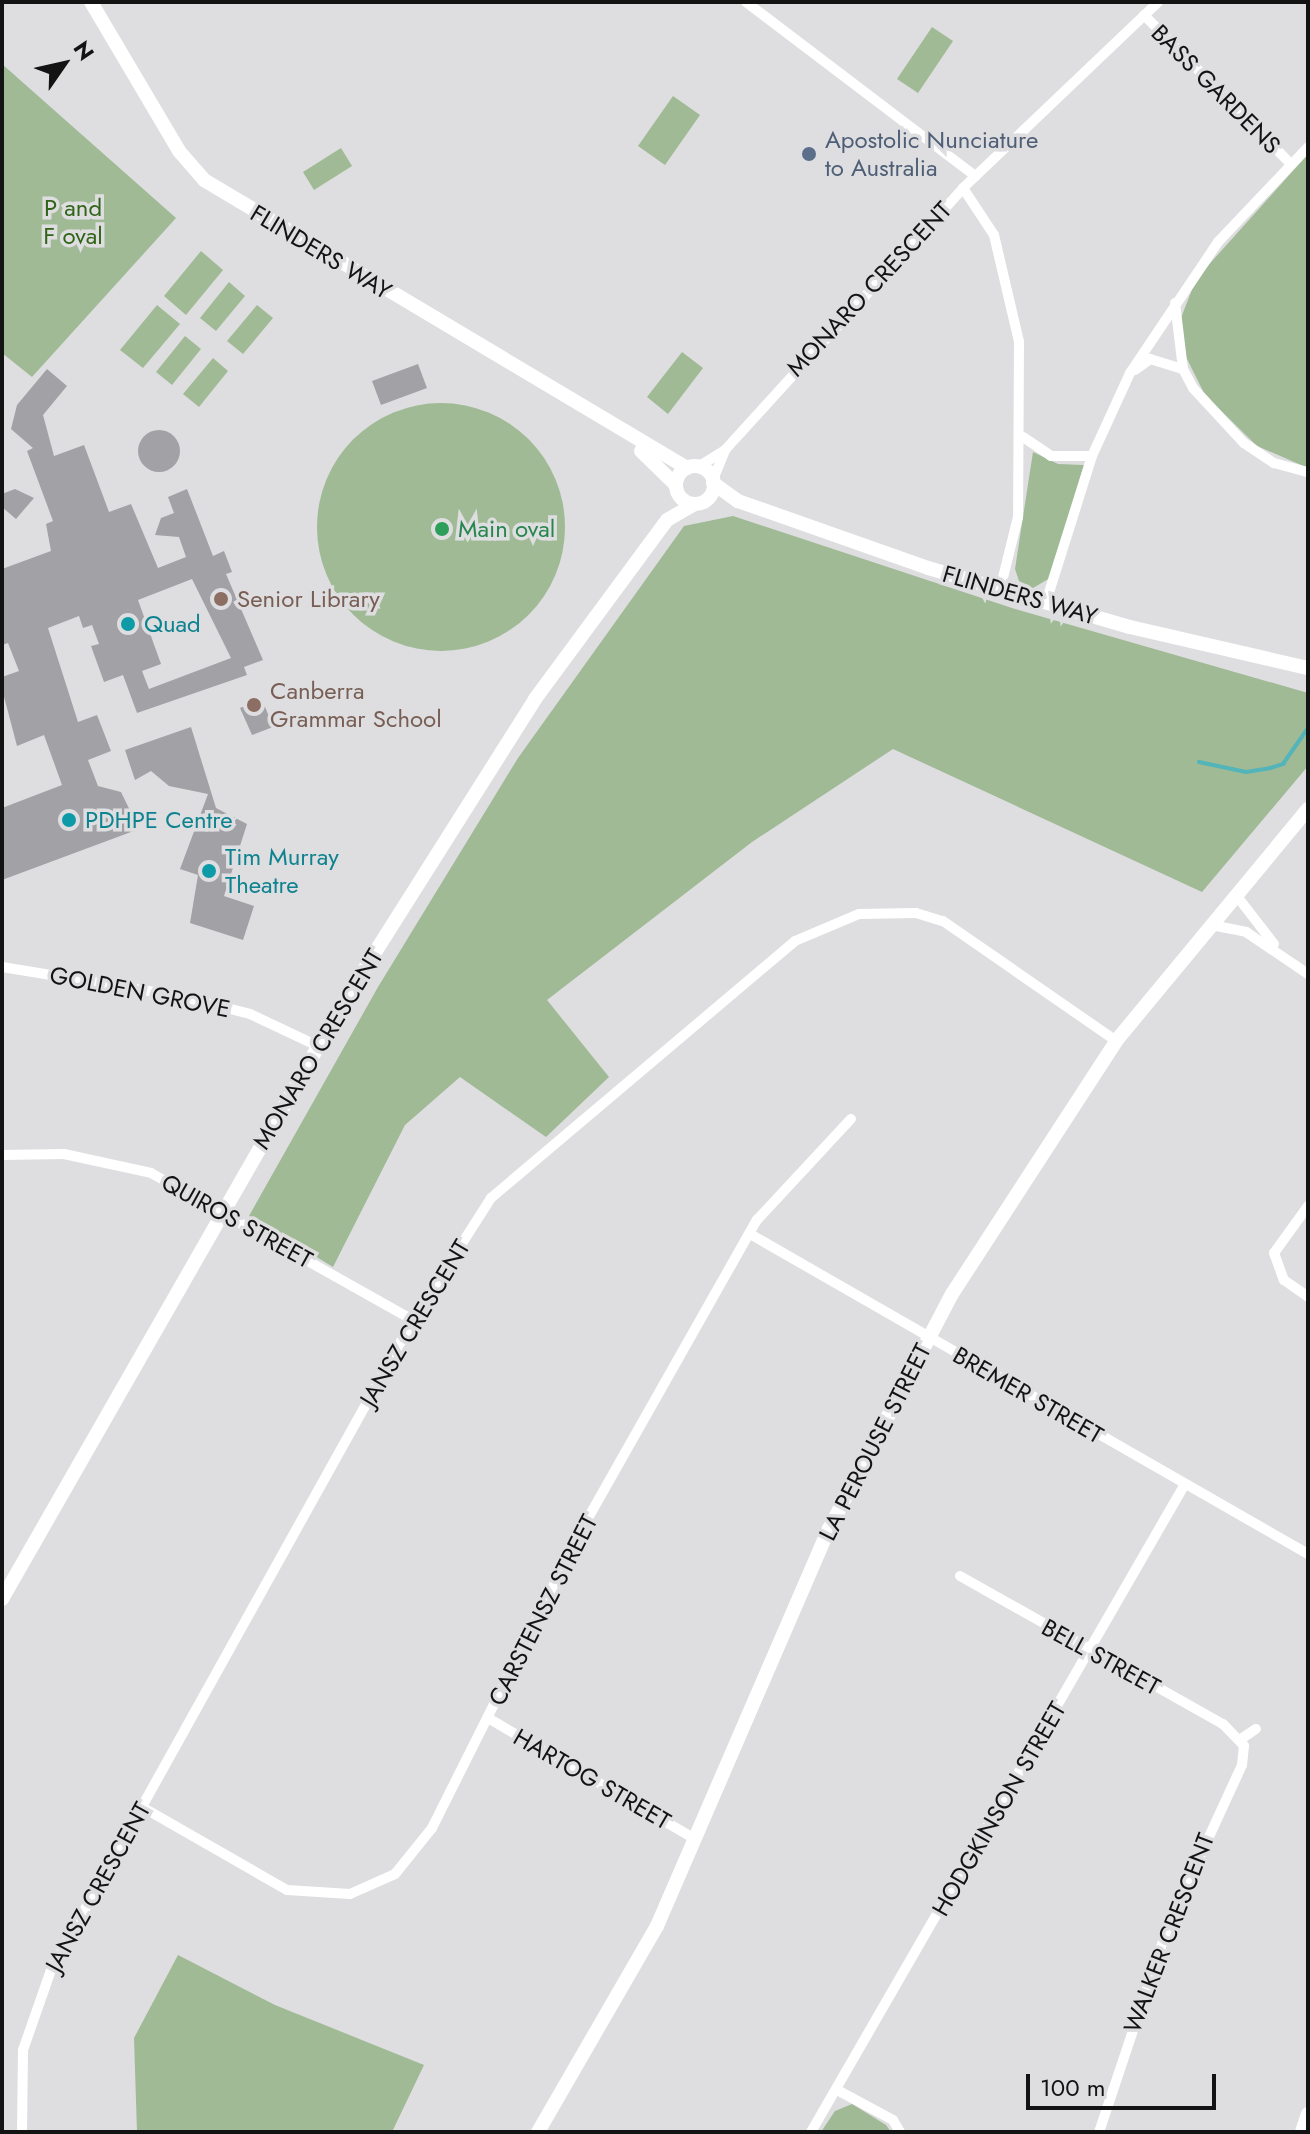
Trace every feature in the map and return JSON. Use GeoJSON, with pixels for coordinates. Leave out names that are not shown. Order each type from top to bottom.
{"type":"FeatureCollection","features":[{"type":"Feature","properties":{"kind":"street","name":"FLINDERS WAY"},"geometry":{"type":"LineString","coordinates":[[91,2],[179,151],[204,180],[619,433],[693,467],[738,501],[1000,590],[1308,668]]}},
{"type":"Feature","properties":{"kind":"street"},"geometry":{"type":"LineString","coordinates":[[746,2],[975,176]]}},
{"type":"Feature","properties":{"kind":"street","name":"MONARO CRESCENT"},"geometry":{"type":"LineString","coordinates":[[2,1599],[318,1046],[535,699],[667,520],[676,488],[693,467],[725,450],[963,188],[1158,2]]}},
{"type":"Feature","properties":{"kind":"street","name":"BASS GARDENS"},"geometry":{"type":"LineString","coordinates":[[1144,15],[1289,162]]}},
{"type":"Feature","properties":{"kind":"street"},"geometry":{"type":"LineString","coordinates":[[1046,602],[1092,456],[1130,373],[1175,301],[1289,162],[1308,147]]}},
{"type":"Feature","properties":{"kind":"street"},"geometry":{"type":"LineString","coordinates":[[963,188],[991,228],[1010,293],[1019,342],[1023,437],[1018,517],[1000,590]]}},
{"type":"Feature","properties":{"kind":"street"},"geometry":{"type":"LineString","coordinates":[[1175,301],[1183,369],[1220,423],[1274,463],[1308,472]]}},
{"type":"Feature","properties":{"kind":"street"},"geometry":{"type":"LineString","coordinates":[[1130,373],[1150,359],[1183,369]]}},
{"type":"Feature","properties":{"kind":"street","name":"FLINDERS WAY"},"geometry":{"type":"LineString","coordinates":[[619,433],[676,488],[701,502],[738,501]]}},
{"type":"Feature","properties":{"kind":"street"},"geometry":{"type":"LineString","coordinates":[[1023,437],[1051,456],[1092,456]]}},
{"type":"Feature","properties":{"kind":"street","name":"MONARO CRESCENT"},"geometry":{"type":"LineString","coordinates":[[713,481],[725,450]]}},
{"type":"Feature","properties":{"kind":"street"},"geometry":{"type":"LineString","coordinates":[[701,502],[713,481]]}},
{"type":"Feature","properties":{"kind":"street","name":"MONARO CRESCENT"},"geometry":{"type":"LineString","coordinates":[[667,520],[701,502]]}},
{"type":"Feature","properties":{"kind":"street","name":"LA PEROUSE STREET"},"geometry":{"type":"LineString","coordinates":[[538,2132],[631,1976],[695,1839],[795,1604],[927,1338],[1019,1185],[1116,1041],[1308,809]]}},
{"type":"Feature","properties":{"kind":"street"},"geometry":{"type":"LineString","coordinates":[[1236,895],[1281,952]]}},
{"type":"Feature","properties":{"kind":"street","name":"JANSZ CRESCENT"},"geometry":{"type":"LineString","coordinates":[[22,2132],[18,2080],[32,2013],[142,1807],[413,1320],[491,1198],[528,1162],[795,941],[840,919],[884,911],[943,921],[1116,1041]]}},
{"type":"Feature","properties":{"kind":"street"},"geometry":{"type":"LineString","coordinates":[[1211,925],[1246,932],[1281,952],[1308,974]]}},
{"type":"Feature","properties":{"kind":"street","name":"GOLDEN GROVE"},"geometry":{"type":"LineString","coordinates":[[2,967],[179,996],[250,1014],[318,1046]]}},
{"type":"Feature","properties":{"kind":"street","name":"CARSTENSZ STREET"},"geometry":{"type":"LineString","coordinates":[[142,1807],[260,1879],[318,1896],[350,1894],[395,1874],[414,1854],[488,1718],[583,1527],[750,1234],[851,1119]]}},
{"type":"Feature","properties":{"kind":"street","name":"QUIROS STREET"},"geometry":{"type":"LineString","coordinates":[[2,1155],[95,1158],[151,1173],[413,1320]]}},
{"type":"Feature","properties":{"kind":"street"},"geometry":{"type":"LineString","coordinates":[[1308,1206],[1274,1253],[1284,1280],[1308,1297]]}},
{"type":"Feature","properties":{"kind":"street","name":"BREMER STREET"},"geometry":{"type":"LineString","coordinates":[[750,1234],[1308,1554]]}},
{"type":"Feature","properties":{"kind":"street","name":"HODGKINSON STREET"},"geometry":{"type":"LineString","coordinates":[[811,2132],[839,2091],[1185,1484]]}},
{"type":"Feature","properties":{"kind":"street","name":"BELL STREET"},"geometry":{"type":"LineString","coordinates":[[960,1576],[1241,1739]]}},
{"type":"Feature","properties":{"kind":"street","name":"HARTOG STREET"},"geometry":{"type":"LineString","coordinates":[[488,1718],[695,1839]]}},
{"type":"Feature","properties":{"kind":"street"},"geometry":{"type":"LineString","coordinates":[[1241,1739],[1256,1729]]}},
{"type":"Feature","properties":{"kind":"street","name":"WALKER CRESCENT"},"geometry":{"type":"LineString","coordinates":[[1099,2132],[1168,1926],[1244,1761],[1241,1739]]}},
{"type":"Feature","properties":{"kind":"street"},"geometry":{"type":"LineString","coordinates":[[839,2091],[893,2120],[900,2132]]}},
{"type":"Feature","properties":{"kind":"street"},"geometry":{"type":"LineString","coordinates":[[1302,2132],[1308,2114]]}},
{"type":"Feature","properties":{"kind":"green space"},"geometry":{"type":"Polygon","coordinates":[[[932,27],[953,41],[918,93],[897,79],[932,27]]]}},
{"type":"Feature","properties":{"kind":"green space","name":"P and F oval"},"geometry":{"type":"Polygon","coordinates":[[[2,64],[176,218],[32,377],[2,353],[2,64]]]}},
{"type":"Feature","properties":{"kind":"green space"},"geometry":{"type":"Polygon","coordinates":[[[673,96],[700,115],[665,165],[638,146],[673,96]]]}},
{"type":"Feature","properties":{"kind":"green space"},"geometry":{"type":"Polygon","coordinates":[[[341,148],[352,166],[314,190],[303,172],[341,148]]]}},
{"type":"Feature","properties":{"kind":"green space"},"geometry":{"type":"Polygon","coordinates":[[[1308,154],[1308,468],[1257,446],[1205,395],[1183,351],[1181,318],[1196,279],[1308,154]]]}},
{"type":"Feature","properties":{"kind":"green space"},"geometry":{"type":"Polygon","coordinates":[[[201,251],[223,270],[186,315],[164,296],[201,251]]]}},
{"type":"Feature","properties":{"kind":"green space"},"geometry":{"type":"Polygon","coordinates":[[[229,282],[245,296],[216,331],[200,318],[229,282]]]}},
{"type":"Feature","properties":{"kind":"green space"},"geometry":{"type":"Polygon","coordinates":[[[157,305],[180,324],[143,368],[120,350],[157,305]]]}},
{"type":"Feature","properties":{"kind":"green space"},"geometry":{"type":"Polygon","coordinates":[[[257,305],[273,318],[243,354],[227,341],[257,305]]]}},
{"type":"Feature","properties":{"kind":"green space"},"geometry":{"type":"Polygon","coordinates":[[[185,336],[201,349],[172,385],[156,372],[185,336]]]}},
{"type":"Feature","properties":{"kind":"green space"},"geometry":{"type":"Polygon","coordinates":[[[682,352],[703,368],[668,414],[647,397],[682,352]]]}},
{"type":"Feature","properties":{"kind":"green space"},"geometry":{"type":"Polygon","coordinates":[[[213,358],[228,371],[199,407],[183,394],[213,358]]]}},
{"type":"Feature","properties":{"kind":"green space","name":"Main oval"},"geometry":{"type":"Polygon","coordinates":[[[441,403],[465,405],[489,412],[529,439],[556,479],[563,503],[563,551],[556,575],[529,615],[489,642],[465,649],[441,651],[417,649],[393,642],[353,615],[326,575],[319,551],[317,527],[319,503],[326,479],[353,439],[393,412],[417,405],[441,403]]]}},
{"type":"Feature","properties":{"kind":"green space"},"geometry":{"type":"Polygon","coordinates":[[[1033,452],[1058,464],[1084,465],[1050,578],[1033,588],[1019,581],[1015,569],[1033,452]]]}},
{"type":"Feature","properties":{"kind":"green space"},"geometry":{"type":"Polygon","coordinates":[[[733,516],[1015,609],[1308,693],[1308,766],[1202,892],[893,749],[752,842],[547,1000],[609,1077],[546,1137],[460,1077],[405,1125],[333,1267],[249,1216],[378,987],[518,758],[684,526],[733,516]]]}},
{"type":"Feature","properties":{"kind":"green space"},"geometry":{"type":"Polygon","coordinates":[[[178,1955],[275,2005],[424,2065],[392,2132],[137,2132],[134,2038],[178,1955]]]}},
{"type":"Feature","properties":{"kind":"green space"},"geometry":{"type":"Polygon","coordinates":[[[852,2104],[886,2125],[891,2132],[821,2132],[835,2111],[852,2104]]]}},
{"type":"Feature","properties":{"kind":"building"},"geometry":{"type":"Polygon","coordinates":[[[418,364],[427,388],[381,405],[372,381],[418,364]]]}},
{"type":"Feature","properties":{"kind":"building"},"geometry":{"type":"Polygon","coordinates":[[[47,369],[67,386],[43,415],[54,456],[84,445],[109,512],[131,504],[158,568],[186,557],[179,537],[155,535],[161,518],[174,513],[168,497],[187,489],[213,556],[224,551],[232,572],[226,574],[263,660],[244,667],[247,675],[137,713],[123,675],[104,682],[91,646],[99,644],[92,625],[83,628],[79,616],[48,628],[78,722],[97,715],[111,751],[88,760],[98,786],[121,792],[139,829],[2,880],[2,808],[62,785],[44,735],[17,746],[2,689],[2,677],[19,671],[8,643],[2,645],[2,569],[51,551],[46,524],[53,521],[27,451],[33,448],[11,429],[17,405],[47,369]],[[192,579],[138,600],[161,664],[142,671],[149,689],[231,658],[192,579]]]}},
{"type":"Feature","properties":{"kind":"building"},"geometry":{"type":"Polygon","coordinates":[[[159,430],[174,436],[180,451],[174,466],[159,472],[144,466],[138,451],[144,436],[159,430]]]}},
{"type":"Feature","properties":{"kind":"building"},"geometry":{"type":"Polygon","coordinates":[[[15,489],[34,498],[16,519],[2,507],[2,494],[15,489]]]}},
{"type":"Feature","properties":{"kind":"building"},"geometry":{"type":"Polygon","coordinates":[[[262,699],[273,727],[252,735],[240,708],[262,699]]]}},
{"type":"Feature","properties":{"kind":"building","name":"Tim Murray Theatre"},"geometry":{"type":"Polygon","coordinates":[[[191,727],[216,808],[247,824],[224,896],[254,906],[243,940],[190,923],[198,875],[180,869],[208,794],[169,786],[151,771],[135,780],[125,750],[191,727]]]}},
{"type":"Feature","properties":{"kind":"waterway"},"geometry":{"type":"LineString","coordinates":[[1199,762],[1246,772],[1283,764],[1308,728]]}},
{"type":"Feature","properties":{"kind":"place","name":"Apostolic Nunciature to Australia"},"geometry":{"type":"Point","coordinates":[809,154]}},
{"type":"Feature","properties":{"kind":"place","name":"Main oval"},"geometry":{"type":"Point","coordinates":[442,529]}},
{"type":"Feature","properties":{"kind":"place","name":"Senior Library"},"geometry":{"type":"Point","coordinates":[221,599]}},
{"type":"Feature","properties":{"kind":"place","name":"Quad"},"geometry":{"type":"Point","coordinates":[128,624]}},
{"type":"Feature","properties":{"kind":"place","name":"Canberra Grammar School"},"geometry":{"type":"Point","coordinates":[254,705]}},
{"type":"Feature","properties":{"kind":"place","name":"PDHPE Centre"},"geometry":{"type":"Point","coordinates":[69,820]}},
{"type":"Feature","properties":{"kind":"place","name":"Tim Murray Theatre"},"geometry":{"type":"Point","coordinates":[209,871]}}]}
